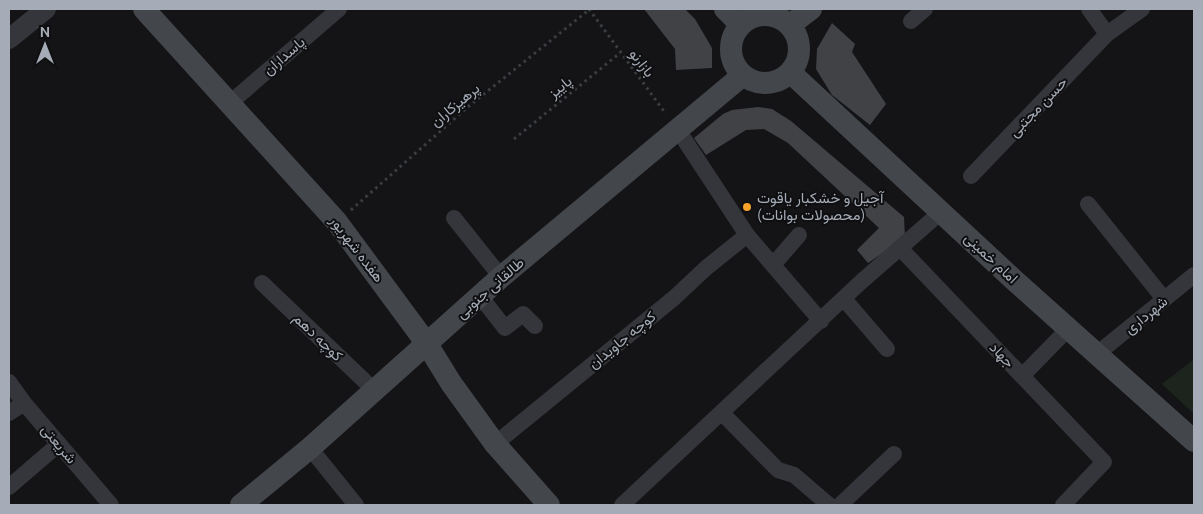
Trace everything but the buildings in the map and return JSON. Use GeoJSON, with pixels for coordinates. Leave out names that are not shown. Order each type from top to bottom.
{"type":"FeatureCollection","features":[{"type":"Feature","properties":{"kind":"main road","name":"هفده شهریور"},"geometry":{"type":"LineString","coordinates":[[144,9],[337,222],[427,344],[451,383],[495,444],[549,505]]}},
{"type":"Feature","properties":{"kind":"main road"},"geometry":{"type":"LineString","coordinates":[[725,9],[741,25]]}},
{"type":"Feature","properties":{"kind":"main road"},"geometry":{"type":"LineString","coordinates":[[790,26],[811,9]]}},
{"type":"Feature","properties":{"kind":"main road"},"geometry":{"type":"LineString","coordinates":[[770,16],[790,26],[798,43],[799,53],[790,72],[782,78],[762,83],[743,75],[734,61],[731,45],[741,25],[755,17],[770,16]]}},
{"type":"Feature","properties":{"kind":"main road","name":"امام خمینی"},"geometry":{"type":"LineString","coordinates":[[790,72],[1068,328],[1194,441]]}},
{"type":"Feature","properties":{"kind":"main road","name":"طالقانی جنوبی"},"geometry":{"type":"LineString","coordinates":[[241,505],[310,448],[501,277],[743,75]]}},
{"type":"Feature","properties":{"kind":"street"},"geometry":{"type":"LineString","coordinates":[[9,39],[46,9]]}},
{"type":"Feature","properties":{"kind":"street","name":"پاسداران"},"geometry":{"type":"LineString","coordinates":[[230,103],[339,9]]}},
{"type":"Feature","properties":{"kind":"street"},"geometry":{"type":"LineString","coordinates":[[911,21],[925,9]]}},
{"type":"Feature","properties":{"kind":"street"},"geometry":{"type":"LineString","coordinates":[[1089,9],[1107,34]]}},
{"type":"Feature","properties":{"kind":"street","name":"حسن مجتبی"},"geometry":{"type":"LineString","coordinates":[[971,176],[1107,34],[1142,9]]}},
{"type":"Feature","properties":{"kind":"street"},"geometry":{"type":"LineString","coordinates":[[678,130],[747,235],[821,321]]}},
{"type":"Feature","properties":{"kind":"street"},"geometry":{"type":"LineString","coordinates":[[1088,204],[1164,299]]}},
{"type":"Feature","properties":{"kind":"street"},"geometry":{"type":"LineString","coordinates":[[622,505],[844,299],[941,212]]}},
{"type":"Feature","properties":{"kind":"street"},"geometry":{"type":"LineString","coordinates":[[454,218],[501,277]]}},
{"type":"Feature","properties":{"kind":"street","name":"کوچه جاویدان"},"geometry":{"type":"LineString","coordinates":[[495,444],[674,298],[706,268],[747,235]]}},
{"type":"Feature","properties":{"kind":"street"},"geometry":{"type":"LineString","coordinates":[[773,265],[799,235]]}},
{"type":"Feature","properties":{"kind":"street","name":"جهاد"},"geometry":{"type":"LineString","coordinates":[[900,248],[1104,462],[1063,505]]}},
{"type":"Feature","properties":{"kind":"street","name":"شهرداری"},"geometry":{"type":"LineString","coordinates":[[1097,354],[1194,275]]}},
{"type":"Feature","properties":{"kind":"street","name":"کوچه دهم"},"geometry":{"type":"LineString","coordinates":[[262,283],[374,390]]}},
{"type":"Feature","properties":{"kind":"street"},"geometry":{"type":"LineString","coordinates":[[480,296],[504,328],[524,314],[535,326]]}},
{"type":"Feature","properties":{"kind":"street"},"geometry":{"type":"LineString","coordinates":[[844,299],[887,350]]}},
{"type":"Feature","properties":{"kind":"street"},"geometry":{"type":"LineString","coordinates":[[1022,376],[1068,328]]}},
{"type":"Feature","properties":{"kind":"street","name":"شریعتی"},"geometry":{"type":"LineString","coordinates":[[9,382],[24,403],[111,505]]}},
{"type":"Feature","properties":{"kind":"street"},"geometry":{"type":"LineString","coordinates":[[9,413],[24,403]]}},
{"type":"Feature","properties":{"kind":"street"},"geometry":{"type":"LineString","coordinates":[[722,413],[778,470],[794,475],[830,505]]}},
{"type":"Feature","properties":{"kind":"street"},"geometry":{"type":"LineString","coordinates":[[9,487],[59,444]]}},
{"type":"Feature","properties":{"kind":"street"},"geometry":{"type":"LineString","coordinates":[[310,448],[356,505]]}},
{"type":"Feature","properties":{"kind":"street"},"geometry":{"type":"LineString","coordinates":[[840,505],[894,454]]}},
{"type":"Feature","properties":{"kind":"path","name":"بازارنو"},"geometry":{"type":"LineString","coordinates":[[590,9],[620,53],[678,130]]}},
{"type":"Feature","properties":{"kind":"path","name":"پرهیزکاران"},"geometry":{"type":"LineString","coordinates":[[337,222],[469,106],[590,9]]}},
{"type":"Feature","properties":{"kind":"path","name":"پاییز"},"geometry":{"type":"LineString","coordinates":[[514,139],[620,53]]}},
{"type":"Feature","properties":{"kind":"shaded area"},"geometry":{"type":"Polygon","coordinates":[[[1194,359],[1194,414],[1162,384],[1194,359]]]}},
{"type":"Feature","properties":{"kind":"place","name":"آجیل و خشکبار یاقوت (محصولات بوانات)"},"geometry":{"type":"Point","coordinates":[747,207]}}]}
